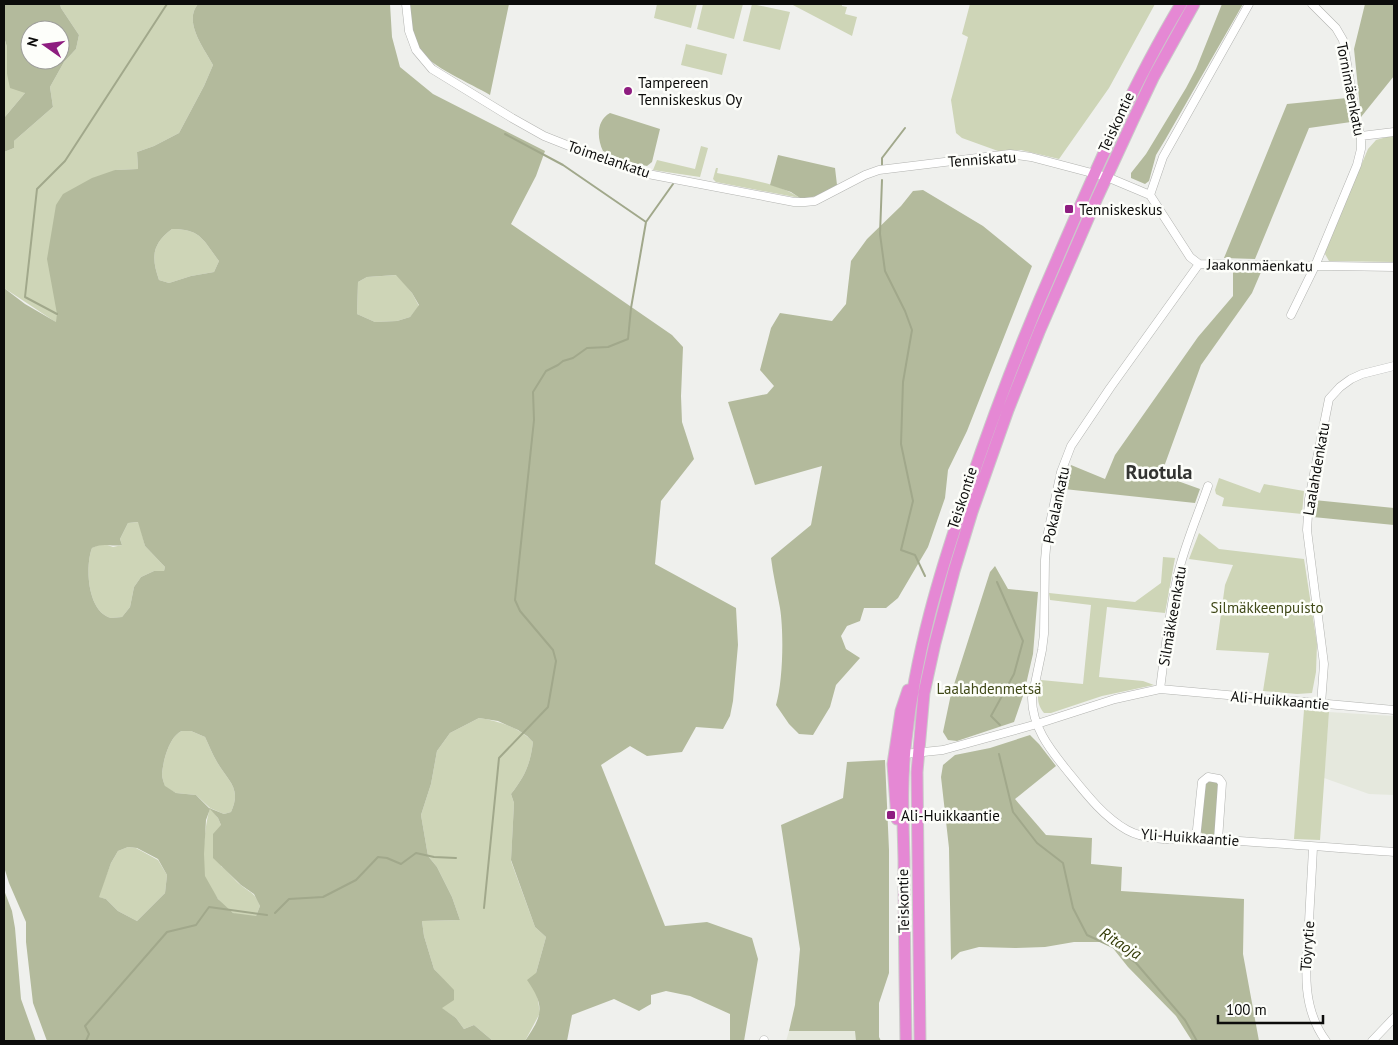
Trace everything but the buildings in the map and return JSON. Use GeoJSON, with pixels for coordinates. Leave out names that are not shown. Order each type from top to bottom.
{"type":"FeatureCollection","features":[{"type":"Feature","properties":{"kind":"highway","name":"Teiskontie"},"geometry":{"type":"LineString","coordinates":[[906,1041],[904,754],[916,676],[931,608],[959,517],[994,415],[1032,318],[1094,174],[1145,65],[1181,4]]}},
{"type":"Feature","properties":{"kind":"highway","name":"Teiskontie"},"geometry":{"type":"LineString","coordinates":[[920,1041],[918,754],[924,694],[954,571],[972,512],[1032,349],[1107,177],[1154,76],[1194,4]]}},
{"type":"Feature","properties":{"kind":"highway"},"geometry":{"type":"LineString","coordinates":[[904,839],[898,829],[893,764],[905,695],[916,676]]}},
{"type":"Feature","properties":{"kind":"street","name":"Toimelankatu"},"geometry":{"type":"LineString","coordinates":[[406,4],[409,31],[416,50],[432,69],[544,136],[602,160],[648,174],[805,202],[815,201],[868,174]]}},
{"type":"Feature","properties":{"kind":"street"},"geometry":{"type":"LineString","coordinates":[[1094,174],[1107,177],[1150,195],[1163,157],[1249,4]]}},
{"type":"Feature","properties":{"kind":"street","name":"Tornimäenkatu"},"geometry":{"type":"LineString","coordinates":[[1312,4],[1336,28],[1343,40],[1357,124],[1361,136],[1361,149],[1357,165],[1315,266]]}},
{"type":"Feature","properties":{"kind":"street"},"geometry":{"type":"LineString","coordinates":[[1361,136],[1394,132]]}},
{"type":"Feature","properties":{"kind":"street","name":"Tenniskatu"},"geometry":{"type":"LineString","coordinates":[[868,174],[879,170],[1010,154],[1031,157],[1094,174]]}},
{"type":"Feature","properties":{"kind":"street","name":"Jaakonmäenkatu"},"geometry":{"type":"LineString","coordinates":[[1150,195],[1190,257],[1199,264],[1394,268]]}},
{"type":"Feature","properties":{"kind":"street","name":"Pokalankatu"},"geometry":{"type":"LineString","coordinates":[[1037,724],[1032,706],[1032,698],[1044,634],[1045,560],[1061,472],[1071,446],[1199,264]]}},
{"type":"Feature","properties":{"kind":"street"},"geometry":{"type":"LineString","coordinates":[[1291,315],[1315,266]]}},
{"type":"Feature","properties":{"kind":"street","name":"Laalahdenkatu"},"geometry":{"type":"LineString","coordinates":[[1321,704],[1324,664],[1307,530],[1308,508],[1321,437],[1329,400],[1340,387],[1362,374],[1394,366]]}},
{"type":"Feature","properties":{"kind":"street","name":"Silmäkkeenkatu"},"geometry":{"type":"LineString","coordinates":[[1160,689],[1173,596],[1178,574],[1208,486]]}},
{"type":"Feature","properties":{"kind":"street","name":"Ali-Huikkaantie"},"geometry":{"type":"LineString","coordinates":[[904,754],[944,750],[1037,724],[1115,699],[1160,689],[1394,710]]}},
{"type":"Feature","properties":{"kind":"street","name":"Yli-Huikkaantie"},"geometry":{"type":"LineString","coordinates":[[1037,724],[1045,742],[1079,786],[1102,810],[1126,830],[1138,835],[1153,838],[1218,840],[1394,852]]}},
{"type":"Feature","properties":{"kind":"street"},"geometry":{"type":"LineString","coordinates":[[1196,839],[1202,782],[1208,777],[1219,778],[1222,783],[1218,840]]}},
{"type":"Feature","properties":{"kind":"street","name":"Töyrytie"},"geometry":{"type":"LineString","coordinates":[[1313,847],[1305,983],[1312,1013],[1318,1029],[1326,1041]]}},
{"type":"Feature","properties":{"kind":"street"},"geometry":{"type":"LineString","coordinates":[[1372,1041],[1394,1018]]}},
{"type":"Feature","properties":{"kind":"shaded area"},"geometry":{"type":"Polygon","coordinates":[[[1329,712],[1394,716],[1394,795],[1369,794],[1324,778],[1329,712]]]}},
{"type":"Feature","properties":{"kind":"shaded area"},"geometry":{"type":"Polygon","coordinates":[[[789,1031],[856,1031],[856,1041],[786,1041],[789,1031]]]}},
{"type":"Feature","properties":{"kind":"green space"},"geometry":{"type":"Polygon","coordinates":[[[4,4],[60,4],[69,20],[20,20],[20,70],[60,70],[50,87],[53,107],[14,141],[14,148],[4,152],[4,118],[25,93],[10,88],[7,74],[7,47],[4,37],[4,4]]]}},
{"type":"Feature","properties":{"kind":"green space"},"geometry":{"type":"Polygon","coordinates":[[[60,4],[198,4],[194,11],[194,27],[200,43],[213,65],[179,133],[154,146],[137,152],[138,169],[115,170],[57,314],[57,323],[4,288],[4,152],[14,148],[14,141],[53,107],[50,87],[60,70],[70,70],[70,56],[76,49],[79,35],[60,4]]]}},
{"type":"Feature","properties":{"kind":"green space"},"geometry":{"type":"Polygon","coordinates":[[[198,4],[390,4],[392,37],[400,67],[433,94],[545,151],[536,176],[511,224],[672,335],[683,347],[682,422],[694,459],[661,501],[655,564],[736,608],[738,645],[733,701],[730,716],[723,729],[696,727],[682,752],[647,756],[630,746],[601,765],[665,926],[707,922],[752,938],[758,959],[744,1041],[730,1041],[730,1014],[690,996],[666,991],[651,995],[651,1004],[639,1011],[614,999],[572,1015],[567,1041],[525,1041],[535,1025],[540,1011],[537,997],[527,980],[536,973],[546,937],[535,927],[511,860],[514,803],[511,794],[526,770],[533,742],[518,730],[498,721],[479,718],[450,733],[437,751],[431,784],[421,815],[428,856],[437,867],[452,897],[460,920],[422,921],[424,936],[434,969],[454,990],[454,1000],[442,1008],[456,1018],[464,1029],[474,1025],[493,1041],[47,1041],[33,1003],[26,942],[26,922],[4,867],[4,288],[25,304],[56,322],[57,314],[47,259],[56,205],[63,194],[92,178],[115,170],[138,169],[137,152],[154,146],[179,133],[213,65],[200,43],[194,27],[194,11],[198,4]],[[172,229],[157,246],[154,258],[159,280],[169,283],[191,276],[214,272],[219,261],[200,237],[189,231],[172,229]],[[396,275],[367,277],[358,282],[357,314],[375,322],[397,321],[410,317],[419,305],[412,293],[396,275]],[[138,522],[128,523],[120,539],[122,545],[100,545],[92,548],[90,556],[89,576],[93,598],[103,614],[111,618],[122,617],[130,607],[134,587],[141,577],[154,571],[164,571],[165,567],[145,546],[138,522]],[[182,731],[177,734],[170,744],[164,763],[162,774],[165,786],[176,793],[196,795],[209,808],[224,814],[231,812],[235,797],[232,785],[215,759],[205,737],[191,731],[182,731]],[[210,809],[206,820],[205,876],[218,899],[233,913],[256,916],[260,906],[254,894],[241,885],[213,858],[213,834],[221,825],[210,809]],[[128,847],[118,851],[111,863],[99,897],[106,899],[118,911],[137,921],[165,893],[167,875],[158,859],[137,848],[128,847]]]}},
{"type":"Feature","properties":{"kind":"green space"},"geometry":{"type":"Polygon","coordinates":[[[409,4],[509,4],[490,95],[441,68],[424,55],[414,39],[409,4]]]}},
{"type":"Feature","properties":{"kind":"green space"},"geometry":{"type":"Polygon","coordinates":[[[657,4],[697,4],[691,28],[654,18],[657,4]]]}},
{"type":"Feature","properties":{"kind":"green space"},"geometry":{"type":"Polygon","coordinates":[[[703,4],[743,4],[734,39],[697,29],[703,4]]]}},
{"type":"Feature","properties":{"kind":"green space"},"geometry":{"type":"Polygon","coordinates":[[[752,4],[790,12],[780,50],[743,41],[752,4]]]}},
{"type":"Feature","properties":{"kind":"green space"},"geometry":{"type":"Polygon","coordinates":[[[791,4],[842,4],[842,6],[847,7],[845,14],[857,17],[852,36],[791,4]]]}},
{"type":"Feature","properties":{"kind":"green space"},"geometry":{"type":"Polygon","coordinates":[[[970,4],[1155,4],[1109,88],[1059,159],[1021,150],[998,151],[962,138],[956,133],[951,100],[968,37],[962,34],[970,4]]]}},
{"type":"Feature","properties":{"kind":"green space"},"geometry":{"type":"Polygon","coordinates":[[[1222,4],[1243,4],[1156,155],[1149,181],[1145,184],[1131,178],[1131,173],[1146,154],[1196,69],[1222,4]]]}},
{"type":"Feature","properties":{"kind":"green space"},"geometry":{"type":"Polygon","coordinates":[[[1365,4],[1394,4],[1394,76],[1361,117],[1354,49],[1365,4]]]}},
{"type":"Feature","properties":{"kind":"green space"},"geometry":{"type":"Polygon","coordinates":[[[70,22],[79,35],[76,49],[70,56],[70,22]]]}},
{"type":"Feature","properties":{"kind":"green space"},"geometry":{"type":"Polygon","coordinates":[[[4,37],[7,47],[7,74],[25,93],[4,118],[4,37]]]}},
{"type":"Feature","properties":{"kind":"green space"},"geometry":{"type":"Polygon","coordinates":[[[686,44],[727,54],[722,75],[681,65],[686,44]]]}},
{"type":"Feature","properties":{"kind":"green space"},"geometry":{"type":"Polygon","coordinates":[[[1347,98],[1351,122],[1309,128],[1255,259],[1224,258],[1287,104],[1347,98]]]}},
{"type":"Feature","properties":{"kind":"green space"},"geometry":{"type":"Polygon","coordinates":[[[610,113],[660,129],[652,162],[647,166],[629,162],[603,151],[599,130],[602,120],[610,113]]]}},
{"type":"Feature","properties":{"kind":"green space"},"geometry":{"type":"Polygon","coordinates":[[[1394,135],[1394,262],[1329,261],[1325,254],[1326,248],[1368,149],[1376,140],[1394,135]]]}},
{"type":"Feature","properties":{"kind":"green space"},"geometry":{"type":"Polygon","coordinates":[[[701,146],[708,148],[700,177],[653,170],[657,160],[695,169],[701,146]]]}},
{"type":"Feature","properties":{"kind":"green space"},"geometry":{"type":"Polygon","coordinates":[[[778,155],[835,168],[837,185],[819,195],[800,198],[791,192],[770,185],[778,155]]]}},
{"type":"Feature","properties":{"kind":"green space"},"geometry":{"type":"Polygon","coordinates":[[[716,168],[718,168],[717,173],[781,188],[800,198],[716,182],[713,179],[716,168]]]}},
{"type":"Feature","properties":{"kind":"green space"},"geometry":{"type":"Polygon","coordinates":[[[923,190],[983,226],[1032,266],[967,431],[948,470],[945,498],[928,547],[898,598],[886,608],[864,608],[860,621],[847,626],[841,636],[846,649],[860,658],[836,685],[830,707],[813,735],[799,734],[789,724],[776,705],[781,670],[782,630],[771,558],[811,525],[822,466],[755,485],[728,402],[767,394],[774,386],[760,370],[771,328],[780,313],[832,321],[846,304],[851,261],[867,239],[901,206],[913,191],[923,190]]]}},
{"type":"Feature","properties":{"kind":"green space"},"geometry":{"type":"Polygon","coordinates":[[[172,229],[189,231],[205,242],[219,261],[214,272],[191,276],[169,283],[159,280],[154,258],[155,252],[160,240],[172,229]]]}},
{"type":"Feature","properties":{"kind":"green space"},"geometry":{"type":"Polygon","coordinates":[[[1233,271],[1261,272],[1252,293],[1201,365],[1161,475],[1200,489],[1195,503],[1064,489],[1071,465],[1105,479],[1115,455],[1198,337],[1233,296],[1233,271]]]}},
{"type":"Feature","properties":{"kind":"green space"},"geometry":{"type":"Polygon","coordinates":[[[397,275],[412,293],[419,306],[410,317],[397,321],[375,322],[357,314],[358,282],[367,277],[397,275]]]}},
{"type":"Feature","properties":{"kind":"green space"},"geometry":{"type":"Polygon","coordinates":[[[1219,478],[1260,493],[1264,484],[1304,491],[1302,514],[1222,506],[1224,498],[1216,494],[1215,490],[1219,478]]]}},
{"type":"Feature","properties":{"kind":"green space"},"geometry":{"type":"Polygon","coordinates":[[[1314,500],[1394,508],[1394,525],[1313,517],[1314,500]]]}},
{"type":"Feature","properties":{"kind":"green space"},"geometry":{"type":"Polygon","coordinates":[[[139,522],[145,546],[165,567],[164,571],[154,571],[141,577],[134,587],[130,607],[122,617],[111,618],[103,614],[97,607],[90,588],[89,566],[92,548],[102,543],[113,547],[122,545],[120,539],[128,523],[139,522]]]}},
{"type":"Feature","properties":{"kind":"green space","name":"Silmäkkeenpuisto"},"geometry":{"type":"Polygon","coordinates":[[[1199,533],[1219,549],[1304,559],[1317,644],[1316,672],[1312,693],[1297,694],[1263,691],[1269,653],[1216,650],[1225,585],[1233,565],[1189,559],[1199,533]]]}},
{"type":"Feature","properties":{"kind":"green space"},"geometry":{"type":"Polygon","coordinates":[[[1163,557],[1175,558],[1165,613],[1107,607],[1099,677],[1143,681],[1154,685],[1102,696],[1051,713],[1044,713],[1038,701],[1041,680],[1083,684],[1091,605],[1050,600],[1049,593],[1135,602],[1161,583],[1163,557]]]}},
{"type":"Feature","properties":{"kind":"green space","name":"Laalahdenmetsä"},"geometry":{"type":"Polygon","coordinates":[[[995,566],[1008,589],[1038,592],[1033,654],[1024,693],[1014,722],[957,741],[948,740],[943,732],[951,694],[990,572],[995,566]]]}},
{"type":"Feature","properties":{"kind":"green space"},"geometry":{"type":"Polygon","coordinates":[[[1304,710],[1329,712],[1320,840],[1294,839],[1304,710]]]}},
{"type":"Feature","properties":{"kind":"green space"},"geometry":{"type":"Polygon","coordinates":[[[479,718],[508,726],[521,732],[533,742],[526,770],[511,794],[514,803],[511,861],[535,927],[546,937],[536,973],[540,1013],[525,1041],[493,1041],[474,1025],[464,1029],[456,1018],[441,1008],[443,979],[434,969],[424,936],[422,921],[460,920],[452,897],[437,867],[428,856],[421,815],[431,784],[437,751],[450,733],[479,718]]]}},
{"type":"Feature","properties":{"kind":"green space"},"geometry":{"type":"Polygon","coordinates":[[[182,731],[191,731],[205,737],[215,759],[232,785],[235,797],[231,812],[224,814],[210,808],[196,795],[176,793],[165,787],[162,774],[165,756],[174,738],[182,731]]]}},
{"type":"Feature","properties":{"kind":"green space"},"geometry":{"type":"Polygon","coordinates":[[[1030,735],[1056,766],[1015,799],[1046,835],[1092,838],[1091,864],[1122,867],[1121,891],[1244,899],[1243,954],[1259,1041],[1192,1041],[1176,1016],[1128,967],[1108,942],[1074,942],[1045,947],[979,947],[960,952],[951,960],[949,848],[941,777],[943,765],[955,755],[990,748],[1030,735]]]}},
{"type":"Feature","properties":{"kind":"green space"},"geometry":{"type":"Polygon","coordinates":[[[885,760],[889,850],[889,973],[879,1003],[879,1037],[881,1041],[856,1041],[855,1031],[789,1031],[795,1005],[800,949],[781,825],[843,798],[847,762],[885,760]]]}},
{"type":"Feature","properties":{"kind":"green space"},"geometry":{"type":"Polygon","coordinates":[[[1215,780],[1219,784],[1215,834],[1213,836],[1204,836],[1200,831],[1206,781],[1215,780]]]}},
{"type":"Feature","properties":{"kind":"green space"},"geometry":{"type":"Polygon","coordinates":[[[210,808],[221,825],[221,866],[256,898],[260,906],[256,916],[238,915],[225,907],[205,877],[203,862],[204,842],[210,808]]]}},
{"type":"Feature","properties":{"kind":"green space"},"geometry":{"type":"Polygon","coordinates":[[[128,847],[136,848],[158,860],[167,875],[165,893],[137,921],[118,911],[106,899],[98,897],[111,863],[118,851],[128,847]]]}},
{"type":"Feature","properties":{"kind":"green space"},"geometry":{"type":"Polygon","coordinates":[[[4,890],[12,911],[15,928],[21,999],[36,1041],[4,1041],[4,890]]]}},
{"type":"Feature","properties":{"kind":"waterway"},"geometry":{"type":"LineString","coordinates":[[57,314],[25,297],[37,189],[65,161],[167,4]]}},
{"type":"Feature","properties":{"kind":"waterway"},"geometry":{"type":"LineString","coordinates":[[882,166],[882,158],[905,128]]}},
{"type":"Feature","properties":{"kind":"waterway"},"geometry":{"type":"LineString","coordinates":[[505,134],[563,165],[646,222]]}},
{"type":"Feature","properties":{"kind":"waterway"},"geometry":{"type":"LineString","coordinates":[[882,180],[880,234],[885,271],[905,311],[912,330],[903,382],[901,444],[913,501],[901,550],[915,555],[925,576]]}},
{"type":"Feature","properties":{"kind":"waterway"},"geometry":{"type":"LineString","coordinates":[[484,908],[499,758],[548,707],[556,661],[553,650],[520,611],[515,600],[534,420],[533,392],[546,371],[563,361],[573,358],[587,348],[608,347],[628,339],[631,308],[646,222],[673,184]]}},
{"type":"Feature","properties":{"kind":"waterway"},"geometry":{"type":"LineString","coordinates":[[997,582],[1023,641],[1014,674],[991,716],[1000,725]]}},
{"type":"Feature","properties":{"kind":"waterway","name":"Ritaoja"},"geometry":{"type":"LineString","coordinates":[[999,754],[1013,812],[1037,843],[1063,863],[1073,908],[1087,935],[1115,948],[1136,963],[1185,1020],[1197,1041]]}},
{"type":"Feature","properties":{"kind":"waterway"},"geometry":{"type":"LineString","coordinates":[[275,913],[289,899],[323,897],[356,880],[378,857],[387,858],[401,864],[416,853],[434,857],[456,858]]}},
{"type":"Feature","properties":{"kind":"waterway"},"geometry":{"type":"LineString","coordinates":[[86,1041],[89,1034],[85,1026],[167,932],[196,925],[209,907],[267,915]]}},
{"type":"Feature","properties":{"kind":"place","name":"Tampereen Tenniskeskus Oy"},"geometry":{"type":"Point","coordinates":[628,91]}},
{"type":"Feature","properties":{"kind":"place","name":"Tenniskeskus"},"geometry":{"type":"Point","coordinates":[1069,209]}},
{"type":"Feature","properties":{"kind":"place","name":"Ali-Huikkaantie"},"geometry":{"type":"Point","coordinates":[891,815]}},
{"type":"Feature","properties":{"kind":"district","name":"Ruotula"},"geometry":{"type":"Point","coordinates":[1159,472]}}]}
